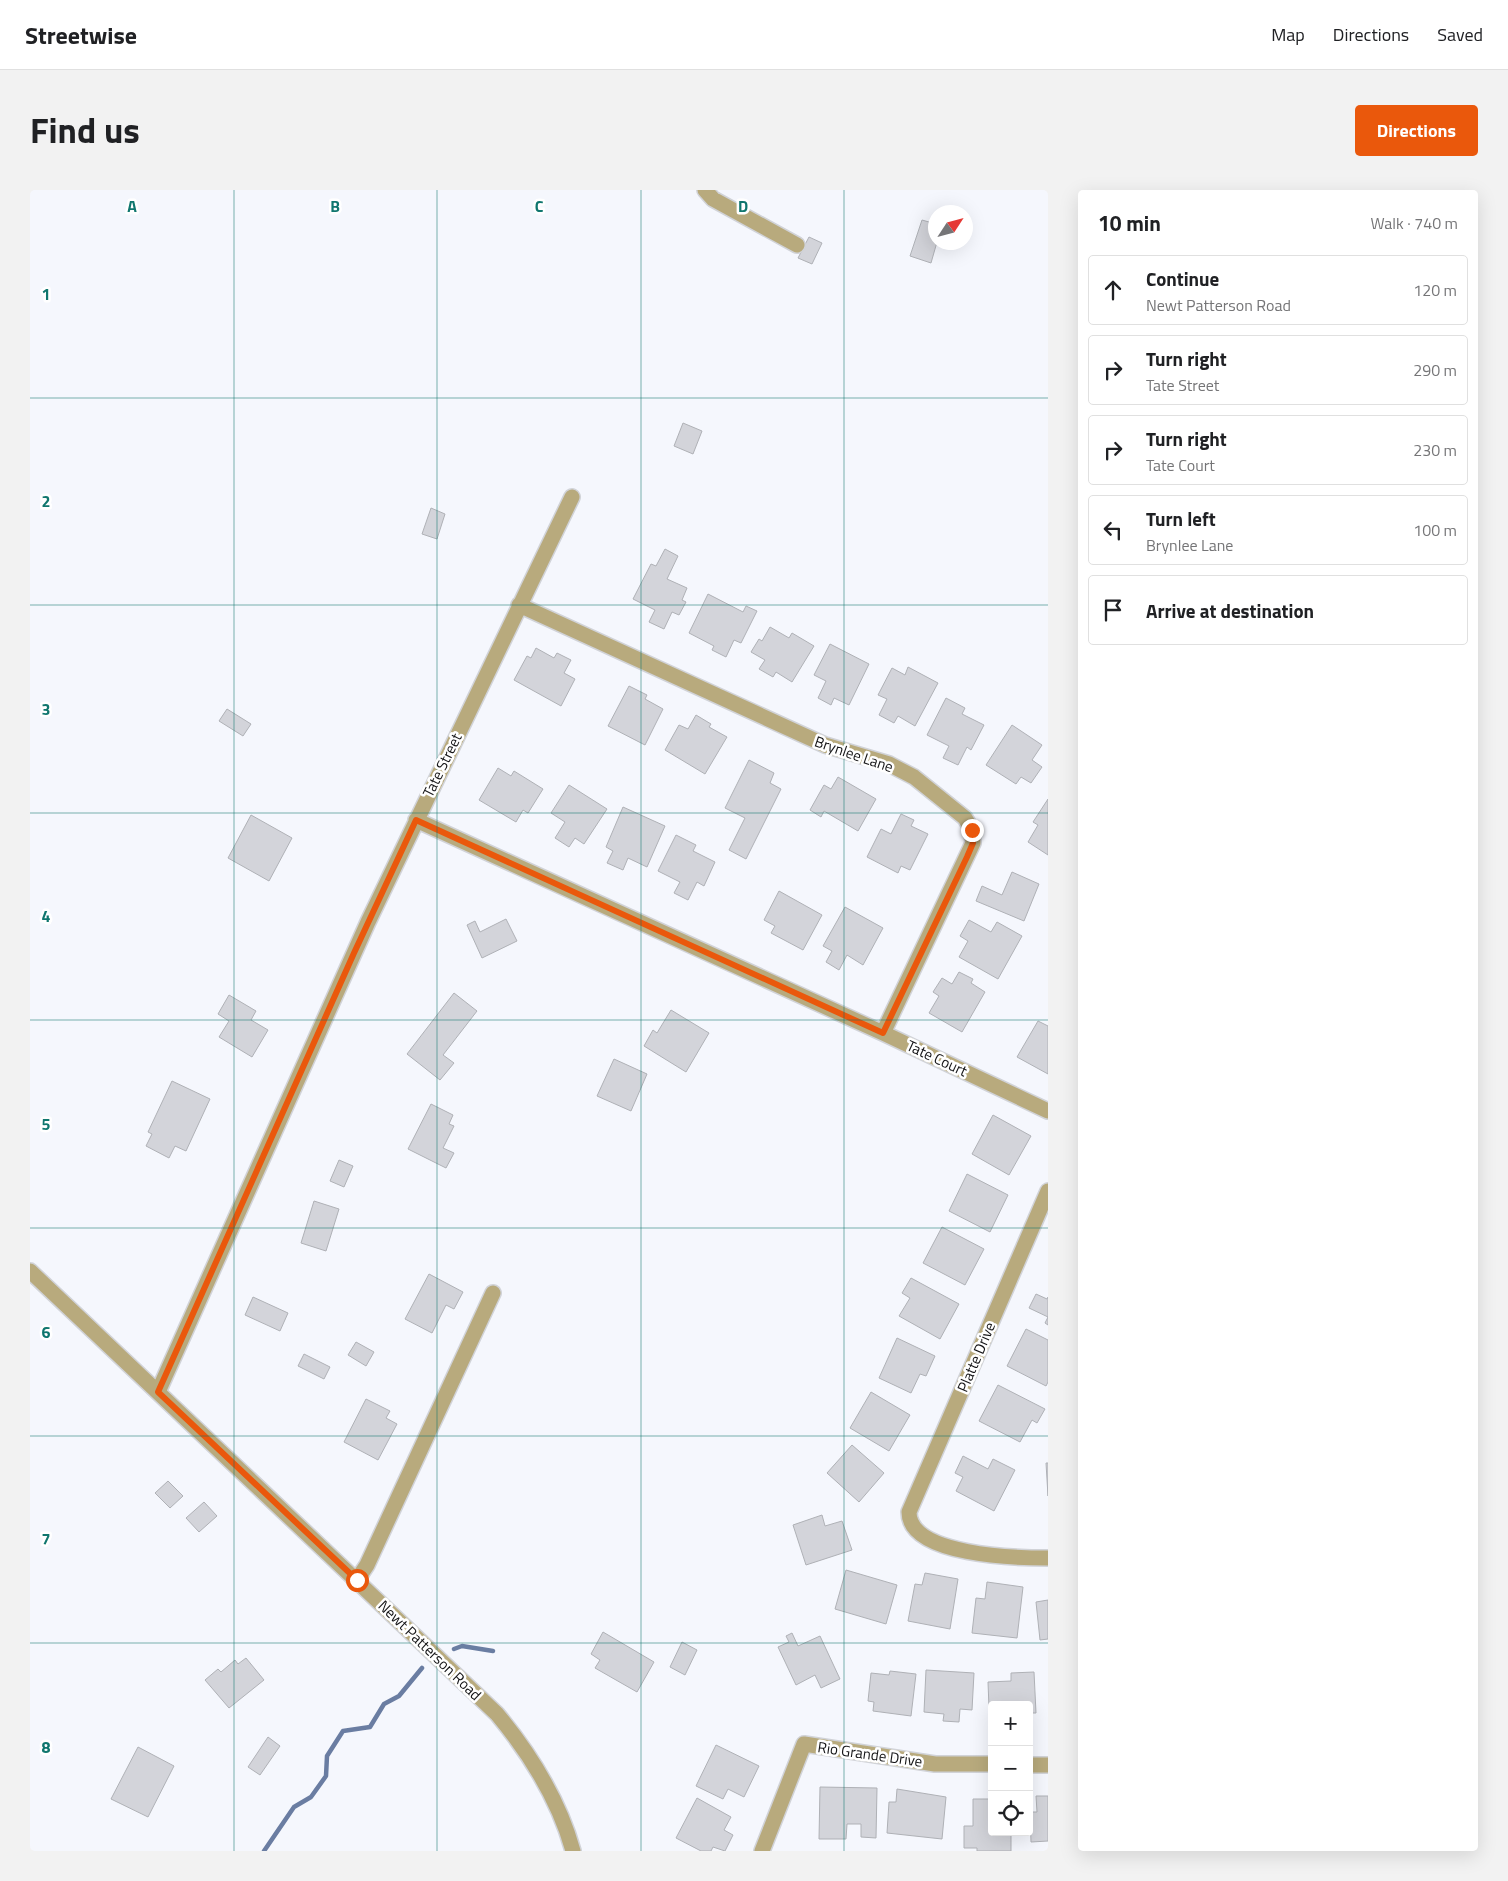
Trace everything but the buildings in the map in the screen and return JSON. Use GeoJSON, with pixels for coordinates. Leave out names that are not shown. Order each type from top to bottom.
{"type":"FeatureCollection","features":[{"type":"Feature","properties":{"kind":"street"},"geometry":{"type":"LineString","coordinates":[[704,190],[713,199],[797,245]]}},
{"type":"Feature","properties":{"kind":"street","name":"Tate Street"},"geometry":{"type":"LineString","coordinates":[[158,1392],[354,953],[572,497]]}},
{"type":"Feature","properties":{"kind":"street","name":"Brynlee Lane"},"geometry":{"type":"LineString","coordinates":[[519,605],[825,745],[889,764],[914,777],[965,818],[972,830],[973,843],[883,1033]]}},
{"type":"Feature","properties":{"kind":"street","name":"Tate Court"},"geometry":{"type":"LineString","coordinates":[[416,820],[883,1033],[1048,1111]]}},
{"type":"Feature","properties":{"kind":"street","name":"Platte Drive"},"geometry":{"type":"LineString","coordinates":[[1048,1191],[909,1512],[911,1524],[919,1533],[959,1550],[1008,1558],[1048,1558]]}},
{"type":"Feature","properties":{"kind":"street","name":"Newt Patterson Road"},"geometry":{"type":"LineString","coordinates":[[30,1271],[497,1714],[526,1749],[550,1792],[568,1832],[573,1851]]}},
{"type":"Feature","properties":{"kind":"street"},"geometry":{"type":"LineString","coordinates":[[357,1580],[367,1565],[494,1293]]}},
{"type":"Feature","properties":{"kind":"street","name":"Rio Grande Drive"},"geometry":{"type":"LineString","coordinates":[[762,1851],[804,1744],[935,1764],[988,1764]]}},
{"type":"Feature","properties":{"kind":"street"},"geometry":{"type":"LineString","coordinates":[[1033,1765],[1048,1765]]}},
{"type":"Feature","properties":{"kind":"waterway"},"geometry":{"type":"LineString","coordinates":[[454,1649],[462,1646],[493,1651]]}},
{"type":"Feature","properties":{"kind":"waterway"},"geometry":{"type":"LineString","coordinates":[[264,1851],[294,1807],[311,1797],[326,1776],[327,1756],[343,1731],[370,1727],[384,1704],[399,1696],[422,1668]]}},
{"type":"Feature","properties":{"kind":"route"},"geometry":{"type":"LineString","coordinates":[[357,1580],[158,1392],[255,1172],[416,820],[824,1008],[883,1033],[967,857],[973,843],[972,830]]}}]}
